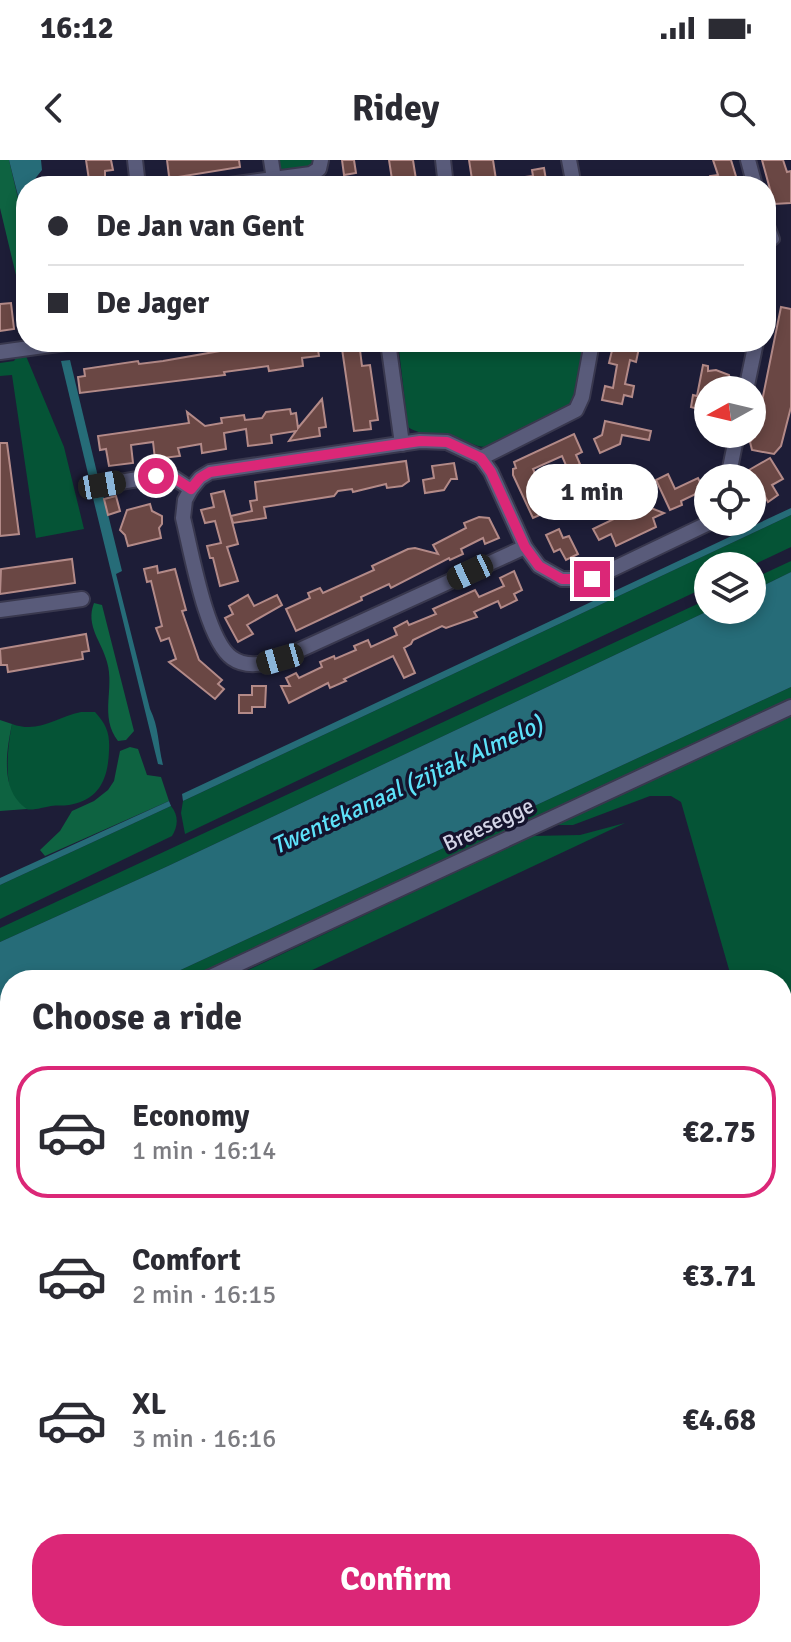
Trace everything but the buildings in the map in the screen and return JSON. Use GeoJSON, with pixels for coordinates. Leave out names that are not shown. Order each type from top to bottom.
{"type":"FeatureCollection","features":[{"type":"Feature","properties":{"kind":"street"},"geometry":{"type":"LineString","coordinates":[[296,176],[311,174],[319,169],[321,160]]}},
{"type":"Feature","properties":{"kind":"street"},"geometry":{"type":"LineString","coordinates":[[389,352],[402,444]]}},
{"type":"Feature","properties":{"kind":"street"},"geometry":{"type":"LineString","coordinates":[[481,458],[576,410],[582,397],[590,352]]}},
{"type":"Feature","properties":{"kind":"street"},"geometry":{"type":"LineString","coordinates":[[749,376],[754,352]]}},
{"type":"Feature","properties":{"kind":"street"},"geometry":{"type":"LineString","coordinates":[[525,547],[280,659],[262,664],[242,663],[231,658],[213,635],[183,518],[185,500],[200,478],[210,472],[402,444],[447,442],[481,458],[491,472],[525,547],[539,566],[562,579],[592,579],[694,530]]}},
{"type":"Feature","properties":{"kind":"street"},"geometry":{"type":"LineString","coordinates":[[102,485],[171,476],[191,489]]}},
{"type":"Feature","properties":{"kind":"street"},"geometry":{"type":"LineString","coordinates":[[0,610],[82,599]]}},
{"type":"Feature","properties":{"kind":"street","name":"Breesegge"},"geometry":{"type":"LineString","coordinates":[[226,970],[791,707]]}},
{"type":"Feature","properties":{"kind":"shaded area"},"geometry":{"type":"Polygon","coordinates":[[[0,160],[9,160],[16,190],[16,275],[0,208],[0,160]]]}},
{"type":"Feature","properties":{"kind":"shaded area"},"geometry":{"type":"Polygon","coordinates":[[[280,160],[315,160],[307,169],[284,172],[277,169],[280,160]]]}},
{"type":"Feature","properties":{"kind":"shaded area"},"geometry":{"type":"Polygon","coordinates":[[[399,352],[584,352],[575,398],[568,408],[490,447],[408,427],[399,352]]]}},
{"type":"Feature","properties":{"kind":"shaded area"},"geometry":{"type":"Polygon","coordinates":[[[17,356],[26,356],[64,447],[84,529],[36,538],[12,375],[0,376],[0,363],[14,361],[17,356]]]}},
{"type":"Feature","properties":{"kind":"shaded area"},"geometry":{"type":"Polygon","coordinates":[[[791,515],[791,547],[766,559],[766,552],[712,552],[746,536],[766,536],[766,527],[791,515]]]}},
{"type":"Feature","properties":{"kind":"shaded area"},"geometry":{"type":"Polygon","coordinates":[[[694,561],[694,593],[185,834],[181,813],[183,801],[694,561]]]}},
{"type":"Feature","properties":{"kind":"shaded area"},"geometry":{"type":"Polygon","coordinates":[[[791,561],[791,572],[766,584],[766,573],[791,561]]]}},
{"type":"Feature","properties":{"kind":"shaded area"},"geometry":{"type":"Polygon","coordinates":[[[94,603],[102,605],[134,731],[126,740],[118,741],[109,722],[109,672],[93,627],[94,603]]]}},
{"type":"Feature","properties":{"kind":"shaded area"},"geometry":{"type":"Polygon","coordinates":[[[694,606],[694,618],[168,866],[0,942],[0,928],[694,606]]]}},
{"type":"Feature","properties":{"kind":"shaded area"},"geometry":{"type":"Polygon","coordinates":[[[791,687],[791,700],[215,970],[181,970],[791,687]]]}},
{"type":"Feature","properties":{"kind":"shaded area"},"geometry":{"type":"Polygon","coordinates":[[[81,712],[95,712],[105,726],[109,745],[104,779],[95,793],[80,802],[26,809],[18,804],[9,784],[12,724],[39,726],[81,712]]]}},
{"type":"Feature","properties":{"kind":"shaded area"},"geometry":{"type":"Polygon","coordinates":[[[791,712],[791,970],[729,970],[681,802],[671,796],[650,796],[573,825],[550,825],[791,712]]]}},
{"type":"Feature","properties":{"kind":"shaded area"},"geometry":{"type":"Polygon","coordinates":[[[0,720],[12,724],[7,771],[12,792],[27,809],[0,811],[0,720]]]}},
{"type":"Feature","properties":{"kind":"shaded area"},"geometry":{"type":"Polygon","coordinates":[[[130,747],[138,749],[147,775],[161,777],[169,801],[45,856],[40,850],[60,831],[72,811],[94,801],[108,790],[114,781],[120,751],[130,747]]]}},
{"type":"Feature","properties":{"kind":"shaded area"},"geometry":{"type":"Polygon","coordinates":[[[171,806],[177,821],[172,836],[0,919],[0,885],[171,806]]]}},
{"type":"Feature","properties":{"kind":"shaded area"},"geometry":{"type":"Polygon","coordinates":[[[625,823],[312,970],[248,970],[532,836],[580,835],[625,823]]]}},
{"type":"Feature","properties":{"kind":"water"},"geometry":{"type":"Polygon","coordinates":[[[9,160],[41,160],[42,170],[38,176],[16,176],[16,188],[9,160]]]}},
{"type":"Feature","properties":{"kind":"water"},"geometry":{"type":"Polygon","coordinates":[[[70,360],[99,481],[90,482],[61,361],[70,360]]]}},
{"type":"Feature","properties":{"kind":"water"},"geometry":{"type":"Polygon","coordinates":[[[103,494],[122,571],[116,574],[163,765],[158,764],[93,498],[103,494]]]}},
{"type":"Feature","properties":{"kind":"water"},"geometry":{"type":"Polygon","coordinates":[[[791,508],[791,515],[766,527],[766,520],[791,508]]]}},
{"type":"Feature","properties":{"kind":"water"},"geometry":{"type":"Polygon","coordinates":[[[731,536],[746,536],[712,552],[697,552],[731,536]]]}},
{"type":"Feature","properties":{"kind":"water"},"geometry":{"type":"Polygon","coordinates":[[[694,554],[694,561],[183,801],[182,794],[694,554]]]}},
{"type":"Feature","properties":{"kind":"water","name":"Twentekanaal (zijtak Almelo)"},"geometry":{"type":"Polygon","coordinates":[[[791,572],[791,687],[181,970],[0,970],[0,942],[694,618],[694,624],[766,624],[766,584],[791,572]]]}},
{"type":"Feature","properties":{"kind":"water"},"geometry":{"type":"Polygon","coordinates":[[[169,801],[171,806],[0,885],[0,878],[169,801]]]}},
{"type":"Feature","properties":{"kind":"route"},"geometry":{"type":"LineString","coordinates":[[156,476],[171,476],[191,489],[210,472],[420,441],[447,442],[481,458],[491,472],[525,547],[539,566],[562,579],[592,579]]}}]}
